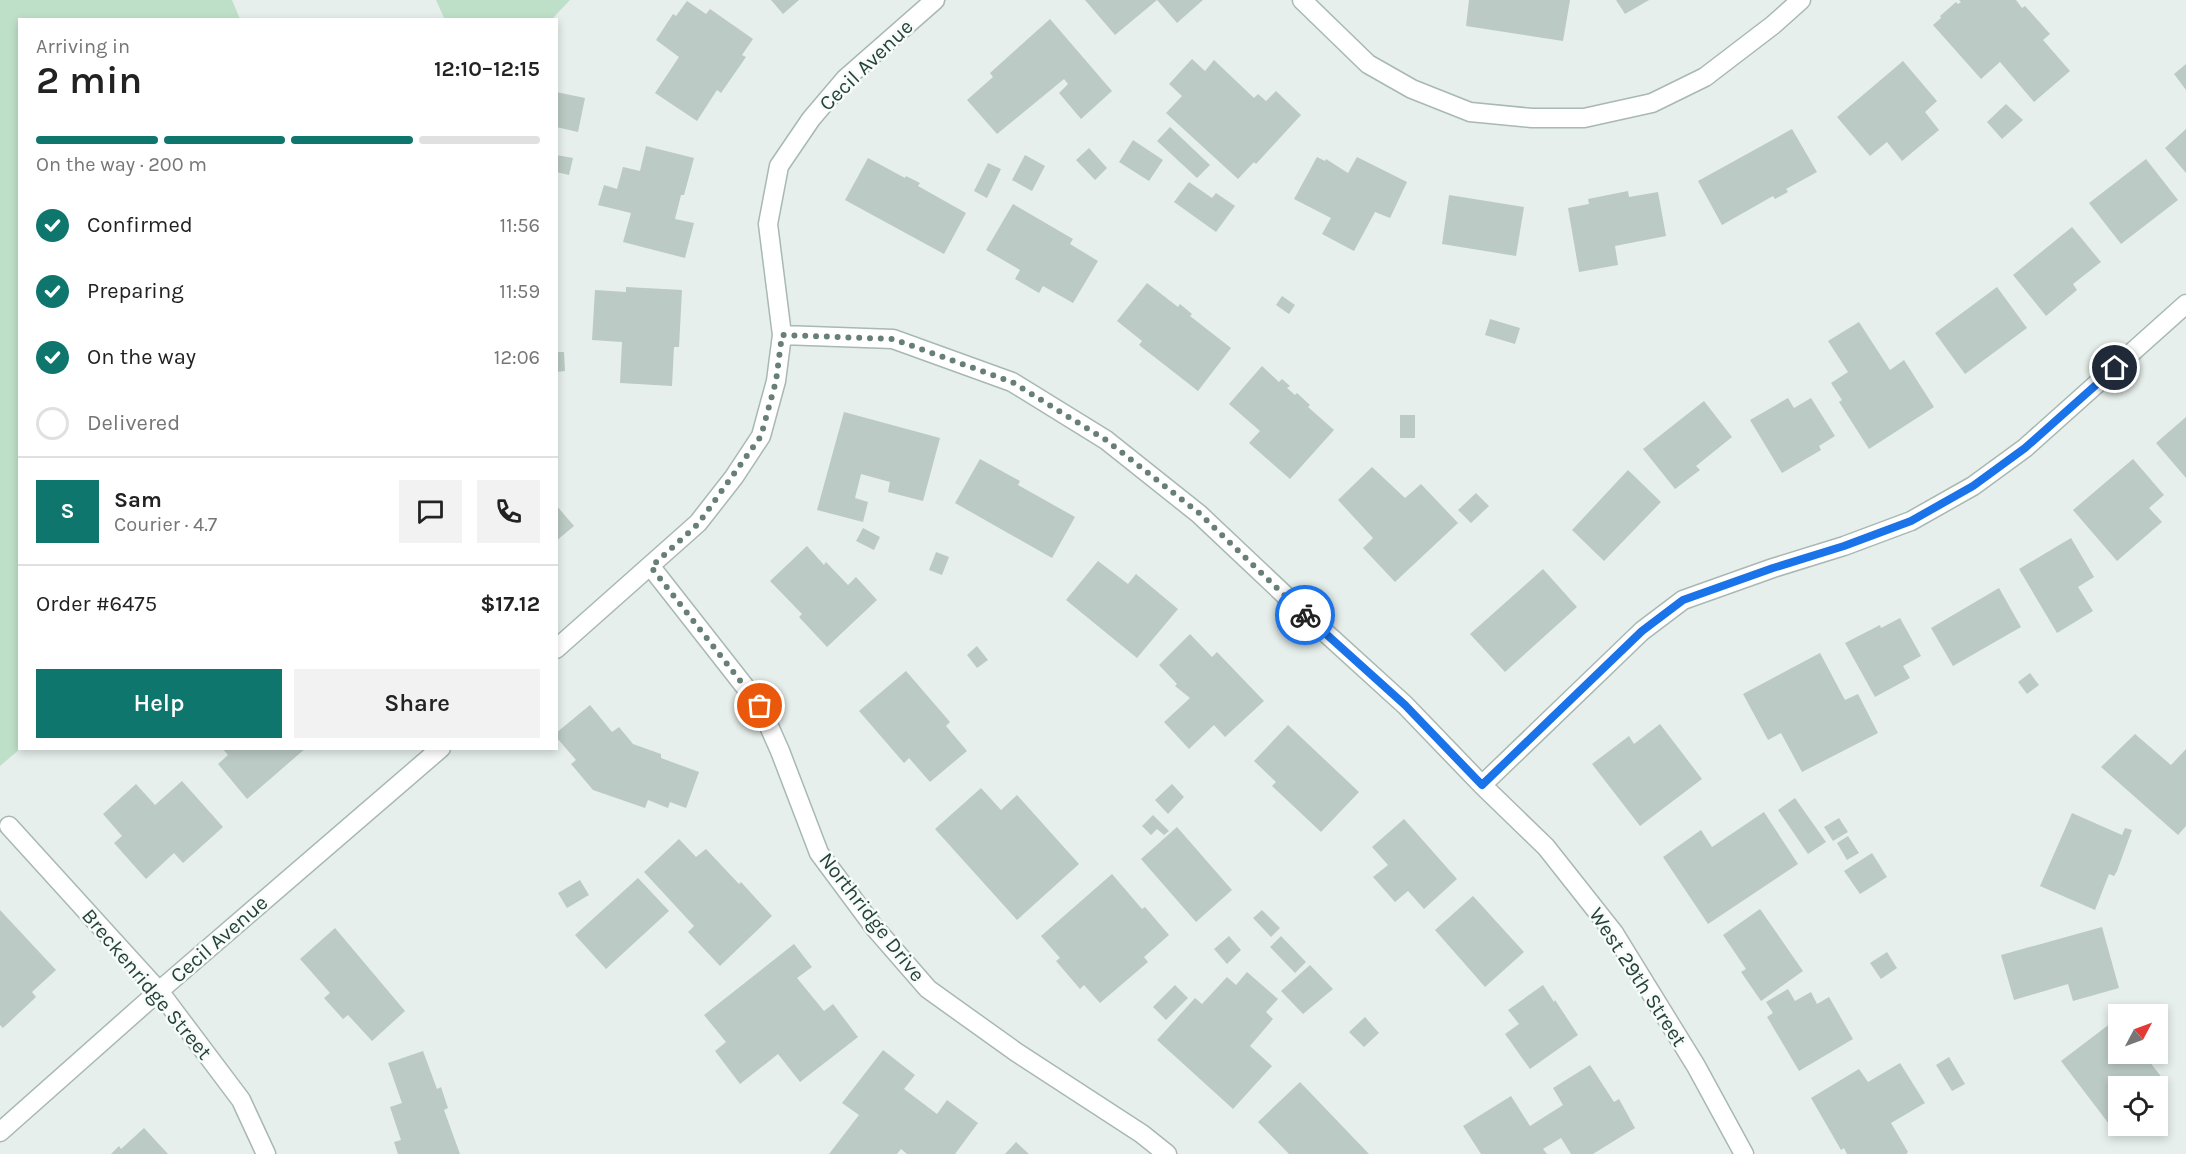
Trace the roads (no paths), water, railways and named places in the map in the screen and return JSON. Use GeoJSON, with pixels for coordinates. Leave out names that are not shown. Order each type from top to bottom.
{"type":"FeatureCollection","features":[{"type":"Feature","properties":{"kind":"street","name":"Cecil Avenue"},"geometry":{"type":"LineString","coordinates":[[558,647],[698,524],[761,436],[776,381],[782,335],[768,224],[779,166],[811,119],[845,79],[935,0]]}},
{"type":"Feature","properties":{"kind":"street"},"geometry":{"type":"LineString","coordinates":[[1302,0],[1368,64],[1412,88],[1470,112],[1532,118],[1584,118],[1652,104],[1705,77],[1801,0]]}},
{"type":"Feature","properties":{"kind":"street"},"geometry":{"type":"LineString","coordinates":[[1482,785],[1642,631],[1683,600],[1911,521],[1973,486],[2025,448],[2186,304]]}},
{"type":"Feature","properties":{"kind":"street","name":"West 29th Street"},"geometry":{"type":"LineString","coordinates":[[782,335],[893,339],[1012,382],[1106,440],[1199,513],[1305,615],[1405,705],[1546,847],[1614,933],[1696,1066],[1744,1154]]}},
{"type":"Feature","properties":{"kind":"street","name":"Northridge Drive"},"geometry":{"type":"LineString","coordinates":[[651,567],[760,706],[819,852],[874,927],[920,980],[928,989],[1016,1052],[1142,1134],[1167,1154]]}},
{"type":"Feature","properties":{"kind":"street","name":"Cecil Avenue"},"geometry":{"type":"LineString","coordinates":[[0,1132],[159,991],[439,750]]}},
{"type":"Feature","properties":{"kind":"street","name":"Breckenridge Street"},"geometry":{"type":"LineString","coordinates":[[9,826],[159,991],[241,1100],[266,1154]]}}]}
